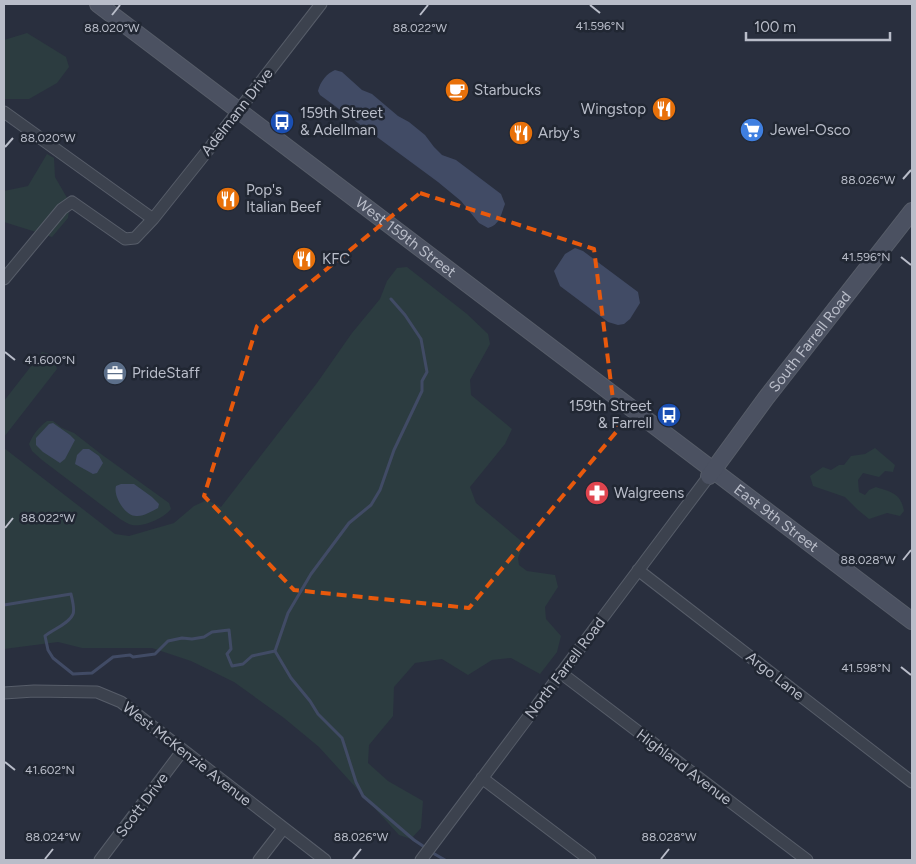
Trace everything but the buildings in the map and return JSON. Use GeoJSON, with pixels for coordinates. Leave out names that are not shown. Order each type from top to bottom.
{"type":"FeatureCollection","features":[{"type":"Feature","properties":{"kind":"main road","name":"West 159th Street"},"geometry":{"type":"LineString","coordinates":[[98,4],[711,473]]}},
{"type":"Feature","properties":{"kind":"main road","name":"South Farrell Road"},"geometry":{"type":"LineString","coordinates":[[711,473],[766,398],[912,211]]}},
{"type":"Feature","properties":{"kind":"main road","name":"East 9th Street"},"geometry":{"type":"LineString","coordinates":[[711,473],[912,621]]}},
{"type":"Feature","properties":{"kind":"street","name":"Adelmann Drive"},"geometry":{"type":"LineString","coordinates":[[4,279],[62,209],[72,202],[125,239],[135,238],[153,219],[321,4]]}},
{"type":"Feature","properties":{"kind":"street"},"geometry":{"type":"LineString","coordinates":[[4,112],[153,219]]}},
{"type":"Feature","properties":{"kind":"street","name":"North Farrell Road"},"geometry":{"type":"LineString","coordinates":[[421,859],[711,473]]}},
{"type":"Feature","properties":{"kind":"street","name":"Argo Lane"},"geometry":{"type":"LineString","coordinates":[[638,570],[912,782]]}},
{"type":"Feature","properties":{"kind":"street","name":"Highland Avenue"},"geometry":{"type":"LineString","coordinates":[[561,673],[807,860]]}},
{"type":"Feature","properties":{"kind":"street","name":"West McKenzie Avenue"},"geometry":{"type":"LineString","coordinates":[[4,693],[34,691],[97,692],[121,702],[325,860]]}},
{"type":"Feature","properties":{"kind":"street","name":"Scott Drive"},"geometry":{"type":"LineString","coordinates":[[100,860],[183,750]]}},
{"type":"Feature","properties":{"kind":"street"},"geometry":{"type":"LineString","coordinates":[[482,778],[590,860]]}},
{"type":"Feature","properties":{"kind":"street"},"geometry":{"type":"LineString","coordinates":[[259,860],[284,829]]}},
{"type":"Feature","properties":{"kind":"highlighted area"},"geometry":{"type":"Polygon","coordinates":[[[420,193],[594,249],[617,431],[469,608],[294,590],[204,496],[257,326],[420,193]]]}},
{"type":"Feature","properties":{"kind":"shaded area"},"geometry":{"type":"Polygon","coordinates":[[[27,33],[66,57],[69,67],[57,83],[29,99],[4,99],[4,40],[27,33]]]}},
{"type":"Feature","properties":{"kind":"shaded area"},"geometry":{"type":"Polygon","coordinates":[[[47,154],[54,158],[55,177],[70,203],[68,218],[52,237],[4,222],[4,191],[28,186],[47,154]]]}},
{"type":"Feature","properties":{"kind":"shaded area"},"geometry":{"type":"Polygon","coordinates":[[[407,267],[467,314],[488,334],[490,344],[470,380],[471,395],[512,429],[505,444],[470,487],[476,503],[520,540],[523,546],[518,558],[519,565],[527,571],[555,575],[558,587],[545,607],[546,619],[561,636],[557,652],[540,674],[511,658],[492,660],[468,675],[442,659],[415,663],[394,687],[393,716],[369,745],[368,763],[388,781],[423,801],[421,828],[411,839],[399,835],[319,747],[284,718],[234,682],[191,661],[152,648],[82,648],[58,642],[4,649],[4,448],[115,534],[129,536],[174,523],[194,506],[207,500],[221,507],[317,383],[352,333],[380,299],[387,281],[397,268],[407,267]]]}},
{"type":"Feature","properties":{"kind":"shaded area"},"geometry":{"type":"Polygon","coordinates":[[[42,352],[53,355],[57,369],[4,437],[4,401],[42,352]]]}},
{"type":"Feature","properties":{"kind":"shaded area"},"geometry":{"type":"Polygon","coordinates":[[[47,421],[53,421],[62,428],[74,433],[169,503],[171,509],[159,519],[142,525],[132,525],[120,519],[32,451],[29,444],[31,440],[36,431],[47,421]]]}},
{"type":"Feature","properties":{"kind":"shaded area"},"geometry":{"type":"Polygon","coordinates":[[[875,448],[895,465],[893,472],[885,471],[879,477],[863,473],[858,480],[859,492],[865,495],[869,490],[876,487],[894,494],[903,505],[904,511],[900,516],[887,513],[869,519],[845,497],[813,486],[810,476],[823,467],[831,470],[839,465],[844,465],[851,456],[865,454],[875,448]]]}},
{"type":"Feature","properties":{"kind":"water"},"geometry":{"type":"Polygon","coordinates":[[[335,70],[342,72],[362,90],[372,94],[398,116],[409,122],[425,135],[442,155],[456,160],[501,194],[505,204],[500,219],[492,227],[488,228],[479,223],[461,201],[438,182],[320,95],[318,91],[322,81],[329,73],[335,70]]]}},
{"type":"Feature","properties":{"kind":"water"},"geometry":{"type":"Polygon","coordinates":[[[575,248],[583,251],[638,292],[640,303],[630,319],[624,324],[618,325],[608,322],[560,286],[554,271],[565,254],[575,248]]]}},
{"type":"Feature","properties":{"kind":"water"},"geometry":{"type":"Polygon","coordinates":[[[53,423],[75,440],[65,459],[60,463],[36,445],[36,438],[49,424],[53,423]]]}},
{"type":"Feature","properties":{"kind":"water"},"geometry":{"type":"Polygon","coordinates":[[[83,449],[89,449],[99,456],[103,463],[97,473],[93,474],[75,464],[77,455],[83,449]]]}},
{"type":"Feature","properties":{"kind":"water"},"geometry":{"type":"Polygon","coordinates":[[[134,484],[159,504],[158,508],[139,516],[128,513],[116,495],[116,486],[134,484]]]}},
{"type":"Feature","properties":{"kind":"waterway"},"geometry":{"type":"LineString","coordinates":[[275,651],[288,613],[311,574],[349,523],[371,505],[380,490],[394,450],[422,391],[422,381],[427,372],[421,339],[405,315],[391,299]]}},
{"type":"Feature","properties":{"kind":"waterway"},"geometry":{"type":"LineString","coordinates":[[4,605],[71,594],[74,609],[71,618],[45,636],[48,650],[53,658],[73,674],[92,673],[113,657],[155,654],[168,641],[204,637],[212,632],[229,630],[231,649],[227,654],[232,666],[243,664],[252,656],[275,651]]}},
{"type":"Feature","properties":{"kind":"waterway"},"geometry":{"type":"LineString","coordinates":[[275,651],[291,678],[318,714],[342,738],[356,782],[363,796],[426,848]]}},
{"type":"Feature","properties":{"kind":"waterway"},"geometry":{"type":"LineString","coordinates":[[431,852],[445,860]]}},
{"type":"Feature","properties":{"kind":"place","name":"Starbucks"},"geometry":{"type":"Point","coordinates":[457,90]}},
{"type":"Feature","properties":{"kind":"place","name":"Wingstop"},"geometry":{"type":"Point","coordinates":[664,109]}},
{"type":"Feature","properties":{"kind":"place","name":"159th Street & Adellman"},"geometry":{"type":"Point","coordinates":[282,122]}},
{"type":"Feature","properties":{"kind":"place","name":"Jewel-Osco"},"geometry":{"type":"Point","coordinates":[752,130]}},
{"type":"Feature","properties":{"kind":"place","name":"Arby's"},"geometry":{"type":"Point","coordinates":[521,133]}},
{"type":"Feature","properties":{"kind":"place","name":"Pop's Italian Beef"},"geometry":{"type":"Point","coordinates":[228,199]}},
{"type":"Feature","properties":{"kind":"place","name":"KFC"},"geometry":{"type":"Point","coordinates":[304,259]}},
{"type":"Feature","properties":{"kind":"place","name":"PrideStaff"},"geometry":{"type":"Point","coordinates":[115,373]}},
{"type":"Feature","properties":{"kind":"place","name":"159th Street & Farrell"},"geometry":{"type":"Point","coordinates":[669,415]}},
{"type":"Feature","properties":{"kind":"place","name":"Walgreens"},"geometry":{"type":"Point","coordinates":[597,493]}}]}
